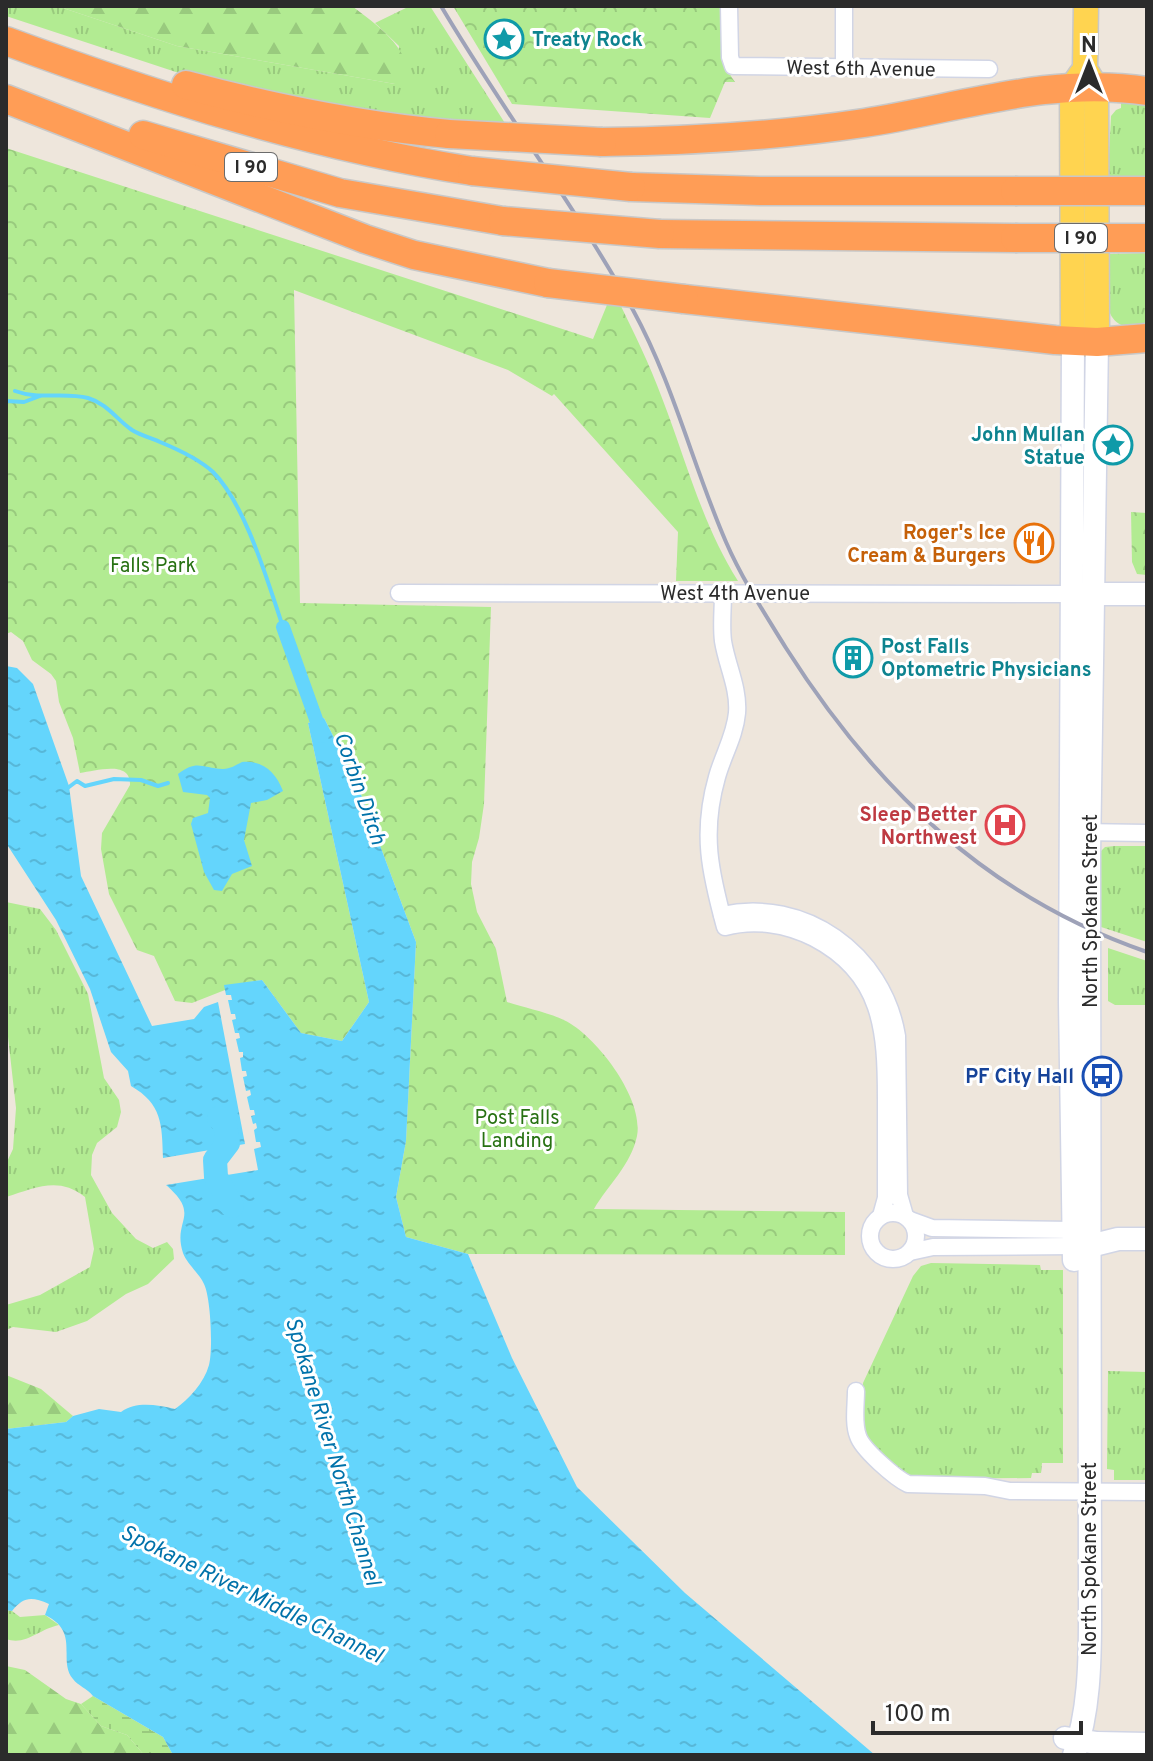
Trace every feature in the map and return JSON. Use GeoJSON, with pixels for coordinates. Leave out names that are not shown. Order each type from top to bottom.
{"type":"FeatureCollection","features":[{"type":"Feature","properties":{"kind":"highway"},"geometry":{"type":"LineString","coordinates":[[6,30],[130,70],[260,104],[399,130],[449,134],[602,142],[695,141],[782,134],[912,114],[1084,81],[1147,91]]}},
{"type":"Feature","properties":{"kind":"highway","name":"I 90"},"geometry":{"type":"LineString","coordinates":[[6,41],[200,109],[345,148],[472,171],[631,187],[760,191],[1147,191]]}},
{"type":"Feature","properties":{"kind":"highway","name":"I 90"},"geometry":{"type":"LineString","coordinates":[[6,89],[147,137],[340,193],[503,221],[660,234],[1147,238]]}},
{"type":"Feature","properties":{"kind":"highway"},"geometry":{"type":"LineString","coordinates":[[6,99],[365,239],[414,255],[548,283],[684,299],[1085,342],[1147,338]]}},
{"type":"Feature","properties":{"kind":"main road","name":"North Spokane Street"},"geometry":{"type":"LineString","coordinates":[[1080,832],[1095,594],[1085,342],[1086,6]]}},
{"type":"Feature","properties":{"kind":"main road","name":"North Spokane Street"},"geometry":{"type":"LineString","coordinates":[[1069,1747],[1090,1654],[1082,1492],[1080,832],[1071,594],[1085,342]]}},
{"type":"Feature","properties":{"kind":"main road"},"geometry":{"type":"LineString","coordinates":[[1071,594],[1147,594]]}},
{"type":"Feature","properties":{"kind":"main road"},"geometry":{"type":"LineString","coordinates":[[1082,1238],[1147,1239]]}},
{"type":"Feature","properties":{"kind":"main road"},"geometry":{"type":"LineString","coordinates":[[1069,1747],[1147,1744]]}},
{"type":"Feature","properties":{"kind":"street","name":"West 6th Avenue"},"geometry":{"type":"LineString","coordinates":[[729,6],[733,66],[989,69]]}},
{"type":"Feature","properties":{"kind":"street"},"geometry":{"type":"LineString","coordinates":[[844,6],[844,67]]}},
{"type":"Feature","properties":{"kind":"street","name":"West 4th Avenue"},"geometry":{"type":"LineString","coordinates":[[399,593],[1071,594]]}},
{"type":"Feature","properties":{"kind":"street"},"geometry":{"type":"LineString","coordinates":[[723,593],[723,641],[738,704],[734,732],[719,772],[708,825],[710,872],[723,921]]}},
{"type":"Feature","properties":{"kind":"street"},"geometry":{"type":"LineString","coordinates":[[1080,832],[1147,833]]}},
{"type":"Feature","properties":{"kind":"street"},"geometry":{"type":"LineString","coordinates":[[723,921],[764,911],[803,920],[843,942],[877,980],[892,1013],[897,1036],[899,1195],[915,1229],[916,1239],[910,1252]]}},
{"type":"Feature","properties":{"kind":"street"},"geometry":{"type":"LineString","coordinates":[[723,921],[769,924],[809,936],[842,957],[873,998],[883,1028],[887,1059],[886,1198],[881,1216],[870,1231],[874,1250],[889,1259],[933,1247],[1082,1238]]}},
{"type":"Feature","properties":{"kind":"street"},"geometry":{"type":"LineString","coordinates":[[881,1216],[893,1212],[932,1228],[1082,1238]]}},
{"type":"Feature","properties":{"kind":"street"},"geometry":{"type":"LineString","coordinates":[[856,1391],[856,1429],[860,1441],[908,1484],[985,1486],[1006,1491],[1147,1492]]}},
{"type":"Feature","properties":{"kind":"green space"},"geometry":{"type":"Polygon","coordinates":[[[6,6],[57,6],[177,46],[395,84],[399,46],[375,23],[410,6],[430,6],[510,131],[416,122],[185,75],[6,16],[6,6]]]}},
{"type":"Feature","properties":{"kind":"green space"},"geometry":{"type":"Polygon","coordinates":[[[57,6],[352,6],[390,37],[403,56],[410,80],[395,84],[177,46],[57,6]]]}},
{"type":"Feature","properties":{"kind":"green space"},"geometry":{"type":"Polygon","coordinates":[[[453,6],[724,6],[724,56],[735,82],[725,82],[710,118],[512,104],[453,6]]]}},
{"type":"Feature","properties":{"kind":"green space"},"geometry":{"type":"Polygon","coordinates":[[[1121,102],[1147,103],[1147,176],[1108,176],[1111,116],[1121,108],[1121,102]]]}},
{"type":"Feature","properties":{"kind":"green space","name":"Falls Park"},"geometry":{"type":"Polygon","coordinates":[[[6,148],[593,339],[609,300],[619,302],[657,386],[704,514],[738,581],[676,581],[678,532],[554,394],[552,396],[508,370],[294,290],[300,603],[491,607],[484,804],[472,862],[471,884],[477,912],[496,949],[507,1002],[557,1017],[582,1033],[618,1073],[634,1106],[637,1136],[634,1146],[594,1209],[845,1212],[845,1255],[468,1254],[406,1237],[396,1197],[406,1141],[416,942],[356,781],[324,718],[308,723],[369,1002],[342,1041],[301,1033],[262,980],[225,986],[225,990],[192,1003],[175,1001],[154,956],[137,950],[109,894],[101,849],[102,833],[130,785],[129,777],[125,772],[111,769],[80,773],[56,681],[32,660],[23,641],[11,632],[6,634],[6,148]]]}},
{"type":"Feature","properties":{"kind":"green space"},"geometry":{"type":"Polygon","coordinates":[[[1147,253],[1147,331],[1124,326],[1111,316],[1109,254],[1147,253]]]}},
{"type":"Feature","properties":{"kind":"green space"},"geometry":{"type":"Polygon","coordinates":[[[1131,512],[1147,513],[1147,575],[1137,574],[1132,562],[1131,512]]]}},
{"type":"Feature","properties":{"kind":"green space"},"geometry":{"type":"Polygon","coordinates":[[[1147,846],[1147,942],[1095,925],[1099,853],[1105,847],[1147,846]]]}},
{"type":"Feature","properties":{"kind":"green space"},"geometry":{"type":"Polygon","coordinates":[[[6,902],[40,909],[56,930],[88,994],[104,1078],[119,1100],[121,1112],[117,1127],[97,1143],[92,1155],[91,1175],[112,1213],[136,1239],[153,1248],[167,1242],[173,1249],[174,1259],[148,1284],[126,1294],[87,1321],[56,1332],[13,1327],[6,1330],[6,1305],[40,1295],[90,1267],[94,1249],[85,1197],[75,1191],[56,1185],[6,1197],[6,1164],[13,1149],[16,1108],[6,1019],[6,902]]]}},
{"type":"Feature","properties":{"kind":"green space"},"geometry":{"type":"Polygon","coordinates":[[[1108,948],[1147,961],[1147,1005],[1115,1005],[1108,1001],[1108,948]]]}},
{"type":"Feature","properties":{"kind":"green space"},"geometry":{"type":"Polygon","coordinates":[[[931,1263],[1040,1265],[1041,1270],[1063,1270],[1063,1463],[1042,1463],[1041,1473],[1032,1473],[1031,1478],[916,1479],[905,1476],[867,1440],[863,1383],[913,1276],[921,1266],[931,1263]]]}},
{"type":"Feature","properties":{"kind":"green space"},"geometry":{"type":"Polygon","coordinates":[[[1108,1371],[1147,1372],[1147,1480],[1114,1480],[1114,1470],[1107,1469],[1108,1371]]]}},
{"type":"Feature","properties":{"kind":"green space"},"geometry":{"type":"Polygon","coordinates":[[[6,1375],[41,1389],[73,1416],[66,1422],[6,1429],[6,1375]]]}},
{"type":"Feature","properties":{"kind":"green space"},"geometry":{"type":"Polygon","coordinates":[[[6,1610],[20,1617],[45,1615],[59,1625],[13,1641],[6,1639],[6,1610]]]}},
{"type":"Feature","properties":{"kind":"green space"},"geometry":{"type":"Polygon","coordinates":[[[6,1666],[25,1670],[66,1699],[81,1704],[101,1726],[127,1735],[144,1755],[6,1755],[6,1666]]]}},
{"type":"Feature","properties":{"kind":"green space"},"geometry":{"type":"Polygon","coordinates":[[[93,1696],[163,1737],[173,1755],[144,1755],[127,1735],[101,1726],[81,1704],[93,1696]]]}},
{"type":"Feature","properties":{"kind":"water"},"geometry":{"type":"Polygon","coordinates":[[[6,666],[17,668],[33,684],[69,786],[81,876],[152,1026],[194,1019],[204,1007],[218,1002],[245,1144],[163,1158],[158,1116],[149,1100],[131,1086],[128,1071],[111,1052],[90,989],[56,920],[6,843],[6,666]]]}},
{"type":"Feature","properties":{"kind":"water","name":"Spokane River Middle Channel"},"geometry":{"type":"Polygon","coordinates":[[[324,718],[356,781],[416,942],[406,1141],[396,1197],[406,1237],[468,1254],[512,1358],[577,1487],[685,1593],[875,1755],[173,1755],[163,1737],[93,1696],[73,1679],[62,1630],[45,1615],[49,1604],[29,1599],[12,1611],[6,1610],[6,1429],[66,1422],[73,1416],[99,1409],[121,1412],[134,1406],[147,1405],[175,1409],[195,1390],[209,1365],[211,1324],[206,1291],[183,1253],[182,1204],[166,1185],[258,1170],[254,1149],[261,1147],[260,1142],[256,1142],[254,1130],[257,1128],[251,1116],[255,1115],[254,1110],[250,1110],[247,1097],[251,1095],[250,1090],[246,1091],[243,1077],[247,1076],[246,1071],[242,1071],[240,1058],[243,1052],[239,1052],[236,1039],[240,1038],[239,1033],[235,1033],[232,1020],[236,1019],[235,1014],[231,1014],[228,1000],[232,1000],[231,995],[226,995],[224,985],[262,980],[301,1033],[342,1041],[369,1002],[308,723],[324,718]]]}},
{"type":"Feature","properties":{"kind":"water"},"geometry":{"type":"Polygon","coordinates":[[[242,762],[257,763],[268,769],[283,791],[267,800],[251,803],[244,840],[252,866],[232,874],[222,891],[214,890],[204,872],[191,824],[193,818],[208,813],[210,798],[183,792],[178,774],[195,766],[226,769],[242,762]]]}},
{"type":"Feature","properties":{"kind":"waterway","name":"Corbin Ditch"},"geometry":{"type":"LineString","coordinates":[[15,391],[88,398],[106,408],[132,430],[188,455],[213,472],[225,486],[246,524],[283,627]]}},
{"type":"Feature","properties":{"kind":"waterway"},"geometry":{"type":"LineString","coordinates":[[6,401],[24,402],[40,396]]}},
{"type":"Feature","properties":{"kind":"waterway","name":"Corbin Ditch"},"geometry":{"type":"LineString","coordinates":[[283,627],[322,736]]}},
{"type":"Feature","properties":{"kind":"waterway"},"geometry":{"type":"LineString","coordinates":[[69,787],[77,781],[85,786],[114,779],[141,780],[158,786],[168,783]]}},
{"type":"Feature","properties":{"kind":"waterway","name":"Spokane River North Channel"},"geometry":{"type":"LineString","coordinates":[[219,1118],[225,1124],[228,1143],[215,1160],[216,1177],[232,1206]]}},
{"type":"Feature","properties":{"kind":"railway"},"geometry":{"type":"LineString","coordinates":[[441,6],[633,310],[660,366],[732,556],[786,648],[821,699],[857,747],[897,791],[940,832],[986,869],[1036,901],[1089,929],[1147,952]]}},
{"type":"Feature","properties":{"kind":"place","name":"Treaty Rock"},"geometry":{"type":"Point","coordinates":[504,39]}},
{"type":"Feature","properties":{"kind":"place","name":"John Mullan Statue"},"geometry":{"type":"Point","coordinates":[1113,445]}},
{"type":"Feature","properties":{"kind":"place","name":"Roger's Ice Cream & Burgers"},"geometry":{"type":"Point","coordinates":[1034,543]}},
{"type":"Feature","properties":{"kind":"place","name":"Post Falls Optometric Physicians"},"geometry":{"type":"Point","coordinates":[853,658]}},
{"type":"Feature","properties":{"kind":"place","name":"Sleep Better Northwest"},"geometry":{"type":"Point","coordinates":[1005,825]}},
{"type":"Feature","properties":{"kind":"place","name":"PF City Hall"},"geometry":{"type":"Point","coordinates":[1102,1076]}},
{"type":"Feature","properties":{"kind":"park label","name":"Post Falls Landing"},"geometry":{"type":"Point","coordinates":[517,1128]}}]}
